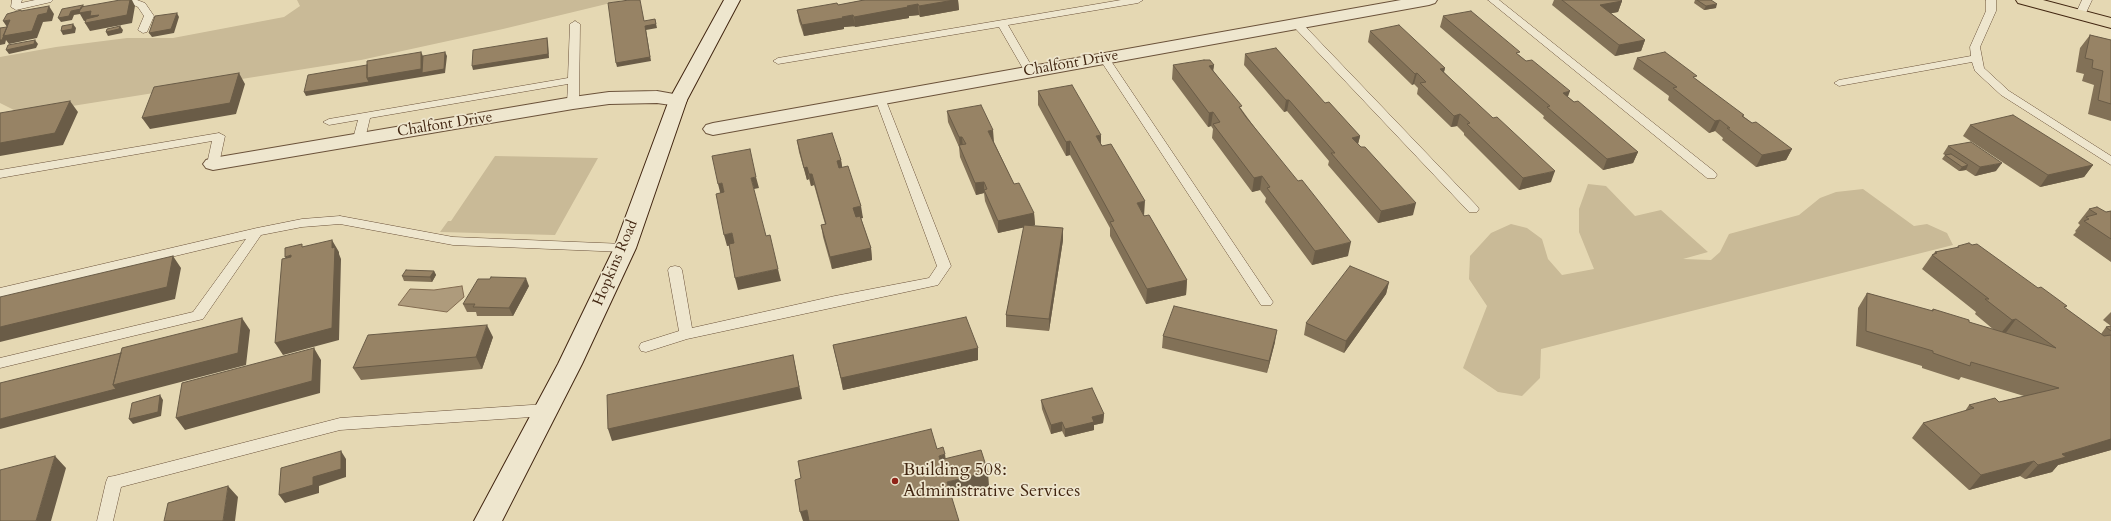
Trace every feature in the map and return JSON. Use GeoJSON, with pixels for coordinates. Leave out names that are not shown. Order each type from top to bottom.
{"type":"FeatureCollection","features":[{"type":"Feature","properties":{"kind":"main road"},"geometry":{"type":"LineString","coordinates":[[2024,0],[2083,4],[2111,8]]}},
{"type":"Feature","properties":{"kind":"main road"},"geometry":{"type":"LineString","coordinates":[[2083,4],[2111,23]]}},
{"type":"Feature","properties":{"kind":"street","name":"Hopkins Road"},"geometry":{"type":"LineString","coordinates":[[488,521],[546,410],[625,248],[678,100],[732,0]]}},
{"type":"Feature","properties":{"kind":"street","name":"Chalfont Drive"},"geometry":{"type":"LineString","coordinates":[[714,128],[1429,0]]}},
{"type":"Feature","properties":{"kind":"street","name":"Chalfont Drive"},"geometry":{"type":"LineString","coordinates":[[213,164],[573,103],[615,98],[658,97],[678,100]]}},
{"type":"Feature","properties":{"kind":"lane"},"geometry":{"type":"LineString","coordinates":[[10,18],[16,3],[48,0]]}},
{"type":"Feature","properties":{"kind":"lane"},"geometry":{"type":"LineString","coordinates":[[128,0],[142,5],[149,16],[143,30]]}},
{"type":"Feature","properties":{"kind":"lane"},"geometry":{"type":"LineString","coordinates":[[778,61],[1138,0]]}},
{"type":"Feature","properties":{"kind":"lane"},"geometry":{"type":"LineString","coordinates":[[1493,0],[1711,175]]}},
{"type":"Feature","properties":{"kind":"lane"},"geometry":{"type":"LineString","coordinates":[[1991,0],[1991,11],[1975,47],[1979,69],[2006,93],[2111,161]]}},
{"type":"Feature","properties":{"kind":"lane"},"geometry":{"type":"LineString","coordinates":[[1002,23],[1030,72]]}},
{"type":"Feature","properties":{"kind":"lane"},"geometry":{"type":"LineString","coordinates":[[573,103],[575,24]]}},
{"type":"Feature","properties":{"kind":"lane"},"geometry":{"type":"LineString","coordinates":[[1297,24],[1473,209]]}},
{"type":"Feature","properties":{"kind":"lane"},"geometry":{"type":"LineString","coordinates":[[1104,58],[1266,302]]}},
{"type":"Feature","properties":{"kind":"lane"},"geometry":{"type":"LineString","coordinates":[[1839,83],[1977,58]]}},
{"type":"Feature","properties":{"kind":"lane"},"geometry":{"type":"LineString","coordinates":[[330,122],[574,80]]}},
{"type":"Feature","properties":{"kind":"lane"},"geometry":{"type":"LineString","coordinates":[[646,347],[686,334],[835,301],[933,282],[944,266],[880,98]]}},
{"type":"Feature","properties":{"kind":"lane"},"geometry":{"type":"LineString","coordinates":[[360,139],[365,117]]}},
{"type":"Feature","properties":{"kind":"lane"},"geometry":{"type":"LineString","coordinates":[[0,174],[219,136],[213,164]]}},
{"type":"Feature","properties":{"kind":"lane"},"geometry":{"type":"LineString","coordinates":[[0,293],[257,232],[302,223],[340,220],[453,241],[625,248]]}},
{"type":"Feature","properties":{"kind":"lane"},"geometry":{"type":"LineString","coordinates":[[0,363],[198,316],[257,232]]}},
{"type":"Feature","properties":{"kind":"lane"},"geometry":{"type":"LineString","coordinates":[[675,270],[686,334]]}},
{"type":"Feature","properties":{"kind":"lane"},"geometry":{"type":"LineString","coordinates":[[105,521],[114,482],[332,426],[546,410]]}},
{"type":"Feature","properties":{"kind":"shaded area"},"geometry":{"type":"Polygon","coordinates":[[[297,0],[623,0],[503,29],[361,60],[22,114],[0,103],[0,57],[56,47],[127,38],[173,38],[284,17],[300,6],[297,0]]]}},
{"type":"Feature","properties":{"kind":"shaded area"},"geometry":{"type":"Polygon","coordinates":[[[495,156],[598,158],[555,235],[440,232],[448,221],[451,221],[495,156]]]}},
{"type":"Feature","properties":{"kind":"shaded area"},"geometry":{"type":"Polygon","coordinates":[[[1588,184],[1606,186],[1635,216],[1661,210],[1708,252],[1683,259],[1711,260],[1720,252],[1729,234],[1799,215],[1820,198],[1836,192],[1863,189],[1914,226],[1927,224],[1947,233],[1953,245],[1541,349],[1540,378],[1522,396],[1498,392],[1463,368],[1487,306],[1469,279],[1470,256],[1491,233],[1511,224],[1527,228],[1542,239],[1548,259],[1562,275],[1594,269],[1579,232],[1579,209],[1588,184]]]}},
{"type":"Feature","properties":{"kind":"shaded area"},"geometry":{"type":"Polygon","coordinates":[[[462,286],[464,297],[447,312],[398,305],[410,289],[434,290],[462,286]]]}},
{"type":"Feature","properties":{"kind":"building"},"geometry":{"type":"Polygon","coordinates":[[[120,0],[130,0],[127,15],[85,23],[86,19],[99,15],[90,16],[91,11],[79,13],[81,7],[120,0]]]}},
{"type":"Feature","properties":{"kind":"building"},"geometry":{"type":"Polygon","coordinates":[[[640,0],[644,21],[655,19],[656,24],[645,26],[650,57],[616,63],[608,3],[640,0]]]}},
{"type":"Feature","properties":{"kind":"building"},"geometry":{"type":"Polygon","coordinates":[[[864,0],[954,0],[919,6],[918,4],[854,17],[853,15],[802,25],[797,10],[864,0]]]}},
{"type":"Feature","properties":{"kind":"building"},"geometry":{"type":"Polygon","coordinates":[[[1562,0],[1621,0],[1622,1],[1600,5],[1645,40],[1619,45],[1562,0]]]}},
{"type":"Feature","properties":{"kind":"building"},"geometry":{"type":"Polygon","coordinates":[[[1697,0],[1711,0],[1717,4],[1706,6],[1697,0]]]}},
{"type":"Feature","properties":{"kind":"building"},"geometry":{"type":"Polygon","coordinates":[[[83,5],[81,9],[71,11],[69,16],[58,18],[62,9],[83,5]]]}},
{"type":"Feature","properties":{"kind":"building"},"geometry":{"type":"Polygon","coordinates":[[[49,6],[47,13],[38,15],[32,31],[3,36],[10,20],[3,21],[7,14],[21,10],[49,6]]]}},
{"type":"Feature","properties":{"kind":"building"},"geometry":{"type":"Polygon","coordinates":[[[1471,11],[1520,52],[1516,53],[1526,61],[1532,60],[1570,91],[1563,93],[1574,102],[1578,101],[1638,152],[1607,159],[1547,107],[1550,106],[1443,16],[1471,11]]]}},
{"type":"Feature","properties":{"kind":"building"},"geometry":{"type":"Polygon","coordinates":[[[177,13],[171,29],[149,33],[155,16],[177,13]]]}},
{"type":"Feature","properties":{"kind":"building"},"geometry":{"type":"Polygon","coordinates":[[[73,24],[72,29],[61,31],[62,26],[73,24]]]}},
{"type":"Feature","properties":{"kind":"building"},"geometry":{"type":"Polygon","coordinates":[[[1399,25],[1445,68],[1440,69],[1493,118],[1497,117],[1555,171],[1523,178],[1467,124],[1470,123],[1460,114],[1454,116],[1420,83],[1426,82],[1417,73],[1415,74],[1370,31],[1399,25]]]}},
{"type":"Feature","properties":{"kind":"building"},"geometry":{"type":"Polygon","coordinates":[[[120,26],[119,29],[106,32],[107,29],[120,26]]]}},
{"type":"Feature","properties":{"kind":"building"},"geometry":{"type":"Polygon","coordinates":[[[7,27],[2,40],[0,40],[0,28],[7,27]]]}},
{"type":"Feature","properties":{"kind":"building"},"geometry":{"type":"Polygon","coordinates":[[[2090,35],[2111,40],[2111,104],[2098,100],[2103,71],[2092,68],[2093,60],[2085,58],[2090,35]]]}},
{"type":"Feature","properties":{"kind":"building"},"geometry":{"type":"Polygon","coordinates":[[[547,38],[548,54],[472,66],[473,50],[547,38]]]}},
{"type":"Feature","properties":{"kind":"building"},"geometry":{"type":"Polygon","coordinates":[[[35,40],[34,44],[6,50],[8,45],[35,40]]]}},
{"type":"Feature","properties":{"kind":"building"},"geometry":{"type":"Polygon","coordinates":[[[1276,48],[1325,103],[1329,102],[1360,136],[1352,138],[1361,147],[1365,147],[1416,203],[1381,211],[1331,153],[1335,153],[1289,100],[1286,100],[1245,54],[1276,48]]]}},
{"type":"Feature","properties":{"kind":"building"},"geometry":{"type":"Polygon","coordinates":[[[421,52],[421,69],[367,78],[367,61],[421,52]]]}},
{"type":"Feature","properties":{"kind":"building"},"geometry":{"type":"Polygon","coordinates":[[[445,52],[444,69],[422,73],[423,56],[445,52]]]}},
{"type":"Feature","properties":{"kind":"building"},"geometry":{"type":"Polygon","coordinates":[[[1665,52],[1697,76],[1693,77],[1744,115],[1742,116],[1752,123],[1756,122],[1792,149],[1762,155],[1727,128],[1730,128],[1720,120],[1715,121],[1673,88],[1677,87],[1637,58],[1665,52]]]}},
{"type":"Feature","properties":{"kind":"building"},"geometry":{"type":"Polygon","coordinates":[[[1210,60],[1214,65],[1209,66],[1242,106],[1239,107],[1246,117],[1298,181],[1302,180],[1351,242],[1315,251],[1267,188],[1270,187],[1262,176],[1254,178],[1213,124],[1220,122],[1213,112],[1209,113],[1173,65],[1210,60]]]}},
{"type":"Feature","properties":{"kind":"building"},"geometry":{"type":"Polygon","coordinates":[[[367,65],[367,78],[369,82],[304,92],[308,75],[367,65]]]}},
{"type":"Feature","properties":{"kind":"building"},"geometry":{"type":"Polygon","coordinates":[[[239,73],[230,103],[142,118],[154,87],[239,73]]]}},
{"type":"Feature","properties":{"kind":"building"},"geometry":{"type":"Polygon","coordinates":[[[1072,85],[1101,135],[1096,136],[1102,146],[1111,144],[1145,201],[1137,203],[1144,216],[1149,215],[1187,280],[1147,289],[1110,222],[1114,221],[1070,141],[1066,142],[1038,91],[1072,85]]]}},
{"type":"Feature","properties":{"kind":"building"},"geometry":{"type":"Polygon","coordinates":[[[70,101],[55,133],[0,143],[0,113],[70,101]]]}},
{"type":"Feature","properties":{"kind":"building"},"geometry":{"type":"Polygon","coordinates":[[[981,105],[993,130],[988,131],[1014,184],[1019,183],[1034,213],[998,221],[984,190],[987,189],[984,182],[975,183],[959,145],[966,144],[962,137],[959,137],[947,111],[981,105]]]}},
{"type":"Feature","properties":{"kind":"building"},"geometry":{"type":"Polygon","coordinates":[[[2013,115],[2093,165],[2048,175],[1970,125],[2013,115]]]}},
{"type":"Feature","properties":{"kind":"building"},"geometry":{"type":"Polygon","coordinates":[[[832,133],[841,160],[837,161],[839,168],[848,166],[861,206],[853,208],[856,217],[860,216],[871,248],[830,257],[821,225],[826,224],[812,174],[809,174],[807,167],[804,168],[797,140],[832,133]]]}},
{"type":"Feature","properties":{"kind":"building"},"geometry":{"type":"Polygon","coordinates":[[[1971,142],[2002,163],[1980,167],[1948,146],[1971,142]]]}},
{"type":"Feature","properties":{"kind":"building"},"geometry":{"type":"Polygon","coordinates":[[[750,149],[756,177],[751,178],[766,236],[770,235],[778,269],[735,278],[729,244],[734,243],[732,233],[724,235],[716,194],[724,192],[722,183],[718,184],[712,156],[750,149]]]}},
{"type":"Feature","properties":{"kind":"building"},"geometry":{"type":"Polygon","coordinates":[[[1951,154],[1968,165],[1962,167],[1945,155],[1951,154]]]}},
{"type":"Feature","properties":{"kind":"building"},"geometry":{"type":"Polygon","coordinates":[[[2097,207],[2106,212],[2111,211],[2111,239],[2084,221],[2089,219],[2086,217],[2097,214],[2089,209],[2097,207]]]}},
{"type":"Feature","properties":{"kind":"building"},"geometry":{"type":"Polygon","coordinates":[[[1024,225],[1063,228],[1049,319],[1006,315],[1024,225]]]}},
{"type":"Feature","properties":{"kind":"building"},"geometry":{"type":"Polygon","coordinates":[[[332,240],[332,248],[335,247],[332,328],[275,343],[282,259],[291,257],[291,255],[285,257],[285,248],[302,244],[302,247],[332,240]]]}},
{"type":"Feature","properties":{"kind":"building"},"geometry":{"type":"Polygon","coordinates":[[[1969,243],[1972,245],[1977,244],[2038,288],[2041,287],[2067,306],[2064,307],[2104,336],[2111,335],[2111,439],[2062,454],[2066,457],[2038,465],[2034,461],[1981,475],[1923,423],[1974,408],[1969,405],[1995,398],[1999,402],[2059,388],[1971,362],[1970,366],[1933,353],[1933,351],[1866,331],[1867,293],[1933,311],[1933,309],[1969,320],[1969,322],[2056,348],[2016,319],[2012,320],[1985,299],[1989,299],[1932,255],[1937,253],[1935,252],[1959,247],[1958,246],[1969,243]]]}},
{"type":"Feature","properties":{"kind":"building"},"geometry":{"type":"Polygon","coordinates":[[[173,256],[167,287],[0,327],[0,297],[173,256]]]}},
{"type":"Feature","properties":{"kind":"building"},"geometry":{"type":"Polygon","coordinates":[[[1350,266],[1389,282],[1346,341],[1306,323],[1350,266]]]}},
{"type":"Feature","properties":{"kind":"building"},"geometry":{"type":"Polygon","coordinates":[[[406,270],[434,271],[430,277],[402,276],[406,270]]]}},
{"type":"Feature","properties":{"kind":"building"},"geometry":{"type":"Polygon","coordinates":[[[491,277],[526,278],[509,308],[473,307],[475,304],[463,304],[478,279],[490,279],[491,277]]]}},
{"type":"Feature","properties":{"kind":"building"},"geometry":{"type":"Polygon","coordinates":[[[1174,306],[1277,330],[1269,361],[1163,336],[1174,306]]]}},
{"type":"Feature","properties":{"kind":"building"},"geometry":{"type":"Polygon","coordinates":[[[966,317],[978,348],[841,378],[833,345],[966,317]]]}},
{"type":"Feature","properties":{"kind":"building"},"geometry":{"type":"Polygon","coordinates":[[[242,318],[238,353],[113,385],[122,348],[242,318]]]}},
{"type":"Feature","properties":{"kind":"building"},"geometry":{"type":"Polygon","coordinates":[[[487,325],[476,357],[353,368],[368,335],[487,325]]]}},
{"type":"Feature","properties":{"kind":"building"},"geometry":{"type":"Polygon","coordinates":[[[2111,326],[2111,331],[2106,327],[2111,326]]]}},
{"type":"Feature","properties":{"kind":"building"},"geometry":{"type":"Polygon","coordinates":[[[314,348],[312,381],[176,418],[182,383],[314,348]]]}},
{"type":"Feature","properties":{"kind":"building"},"geometry":{"type":"Polygon","coordinates":[[[121,353],[113,385],[116,389],[0,419],[0,383],[121,353]]]}},
{"type":"Feature","properties":{"kind":"building"},"geometry":{"type":"Polygon","coordinates":[[[793,355],[799,387],[608,429],[607,395],[793,355]]]}},
{"type":"Feature","properties":{"kind":"building"},"geometry":{"type":"Polygon","coordinates":[[[1092,388],[1104,414],[1092,417],[1094,422],[1065,429],[1062,422],[1051,425],[1041,400],[1092,388]]]}},
{"type":"Feature","properties":{"kind":"building"},"geometry":{"type":"Polygon","coordinates":[[[160,395],[158,412],[129,419],[132,403],[160,395]]]}},
{"type":"Feature","properties":{"kind":"building","name":"Building 508: Administrative Services"},"geometry":{"type":"Polygon","coordinates":[[[931,429],[937,449],[943,447],[945,454],[939,456],[940,460],[981,450],[988,472],[947,482],[959,521],[809,521],[807,510],[800,512],[795,480],[801,478],[798,461],[931,429]]]}},
{"type":"Feature","properties":{"kind":"building"},"geometry":{"type":"Polygon","coordinates":[[[341,451],[341,469],[313,477],[313,485],[279,495],[281,468],[341,451]]]}},
{"type":"Feature","properties":{"kind":"building"},"geometry":{"type":"Polygon","coordinates":[[[55,456],[36,521],[0,521],[0,470],[55,456]]]}},
{"type":"Feature","properties":{"kind":"building"},"geometry":{"type":"Polygon","coordinates":[[[228,486],[223,521],[164,521],[168,503],[228,486]]]}},
{"type":"Feature","properties":{"kind":"place","name":"Building 508: Administrative Services"},"geometry":{"type":"Point","coordinates":[895,481]}}]}
